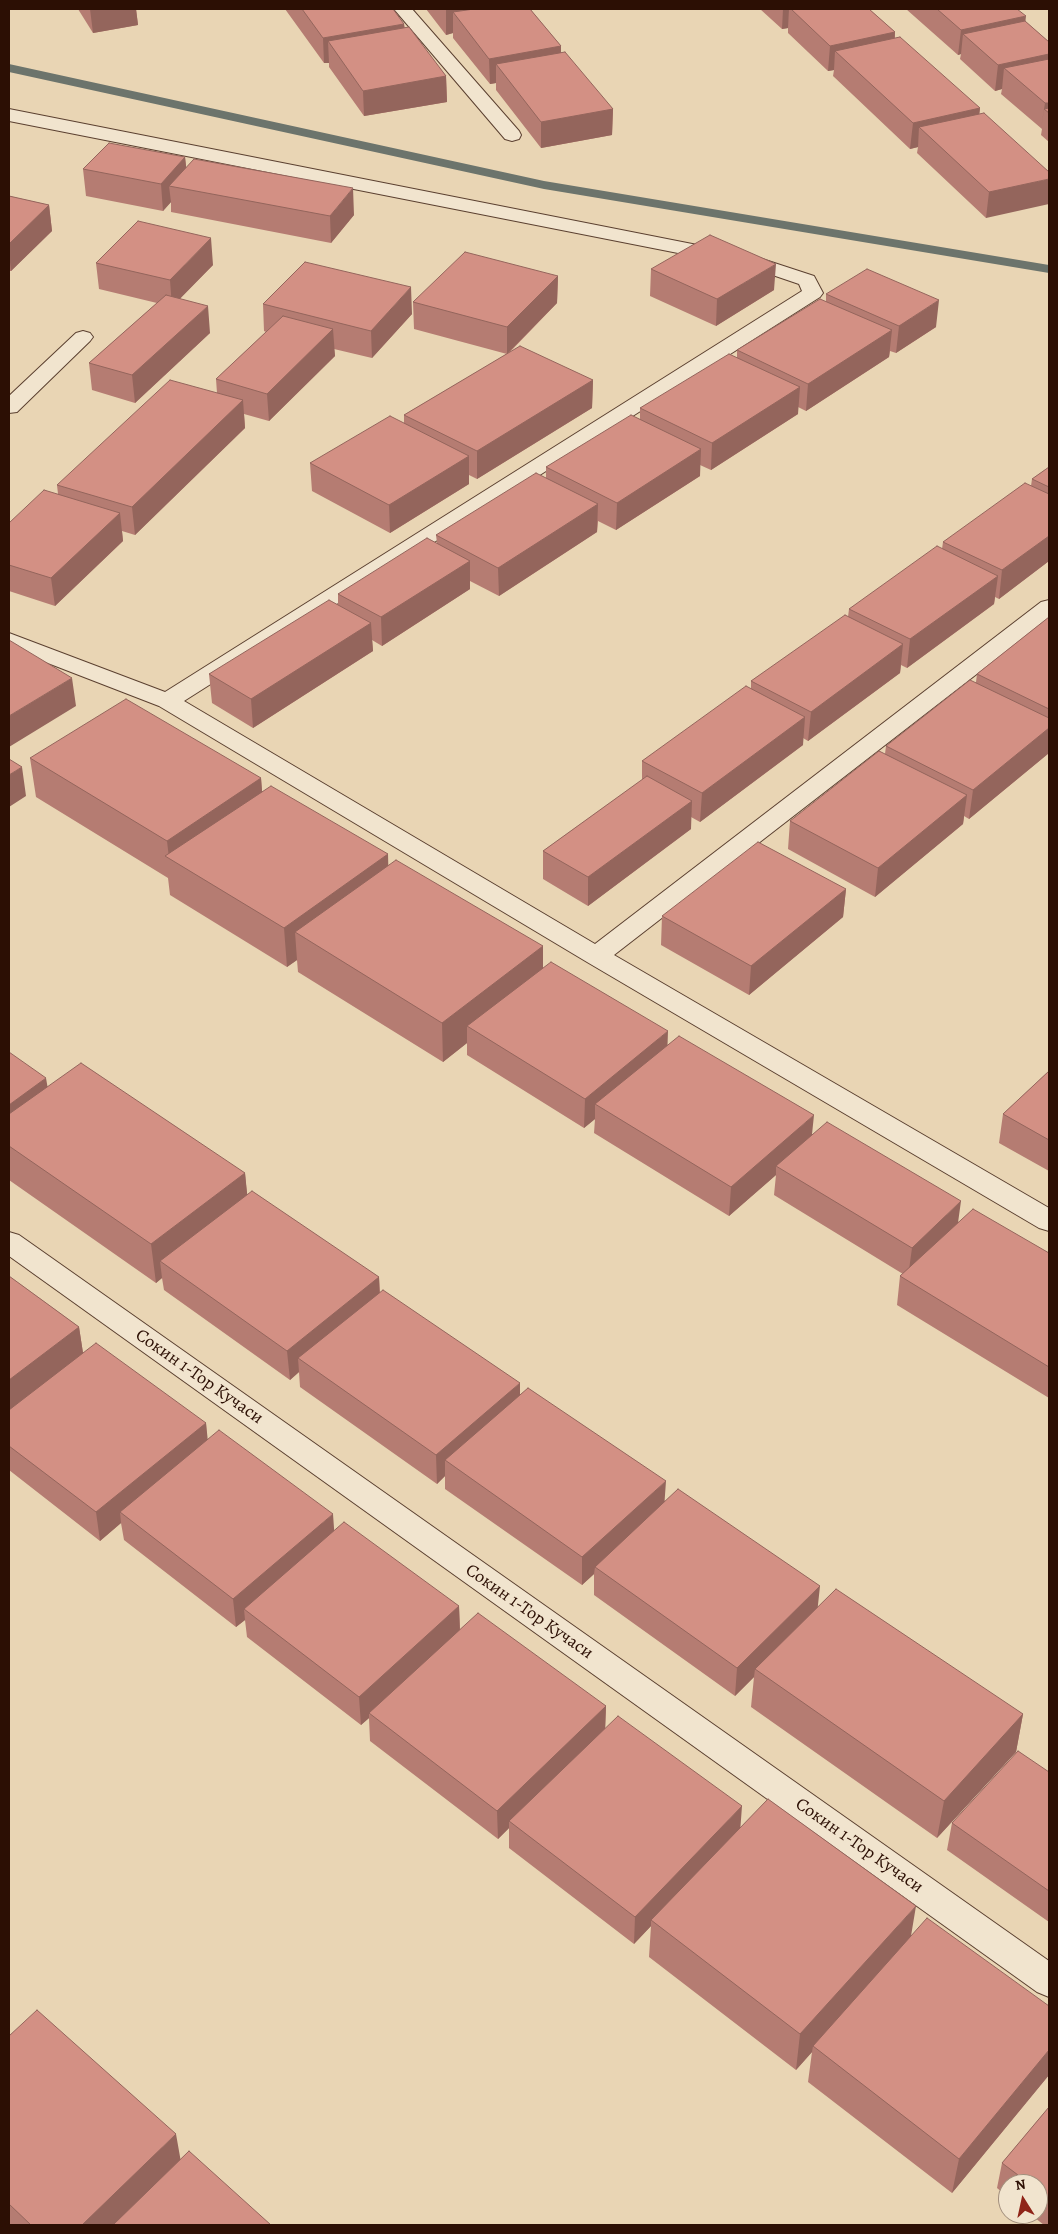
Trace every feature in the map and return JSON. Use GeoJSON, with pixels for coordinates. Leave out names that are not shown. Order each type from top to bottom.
{"type":"FeatureCollection","features":[{"type":"Feature","properties":{"kind":"street"},"geometry":{"type":"LineString","coordinates":[[403,9],[512,135]]}},
{"type":"Feature","properties":{"kind":"street"},"geometry":{"type":"LineString","coordinates":[[9,115],[753,262],[807,280],[813,293],[167,702]]}},
{"type":"Feature","properties":{"kind":"street"},"geometry":{"type":"LineString","coordinates":[[9,408],[83,337]]}},
{"type":"Feature","properties":{"kind":"street"},"geometry":{"type":"LineString","coordinates":[[596,956],[1049,607]]}},
{"type":"Feature","properties":{"kind":"street"},"geometry":{"type":"LineString","coordinates":[[9,640],[167,702],[1049,1221]]}},
{"type":"Feature","properties":{"kind":"street","name":"Сокин 1-Тор Kучаси"},"geometry":{"type":"LineString","coordinates":[[9,1242],[1049,1981]]}},
{"type":"Feature","properties":{"kind":"building"},"geometry":{"type":"Polygon","coordinates":[[[302,9],[393,9],[404,24],[323,38],[302,9]]]}},
{"type":"Feature","properties":{"kind":"building"},"geometry":{"type":"Polygon","coordinates":[[[474,9],[530,9],[561,46],[489,59],[453,12],[474,9]]]}},
{"type":"Feature","properties":{"kind":"building"},"geometry":{"type":"Polygon","coordinates":[[[791,9],[869,9],[895,32],[830,46],[791,9]]]}},
{"type":"Feature","properties":{"kind":"building"},"geometry":{"type":"Polygon","coordinates":[[[937,9],[1017,9],[1026,16],[961,30],[937,9]]]}},
{"type":"Feature","properties":{"kind":"building"},"geometry":{"type":"Polygon","coordinates":[[[1025,21],[1049,42],[1049,54],[998,65],[963,34],[1025,21]]]}},
{"type":"Feature","properties":{"kind":"building"},"geometry":{"type":"Polygon","coordinates":[[[409,27],[446,76],[363,91],[328,41],[409,27]]]}},
{"type":"Feature","properties":{"kind":"building"},"geometry":{"type":"Polygon","coordinates":[[[900,37],[980,108],[913,123],[835,51],[900,37]]]}},
{"type":"Feature","properties":{"kind":"building"},"geometry":{"type":"Polygon","coordinates":[[[565,52],[613,109],[541,122],[496,64],[565,52]]]}},
{"type":"Feature","properties":{"kind":"building"},"geometry":{"type":"Polygon","coordinates":[[[1049,59],[1049,103],[1045,103],[1004,68],[1049,59]]]}},
{"type":"Feature","properties":{"kind":"building"},"geometry":{"type":"Polygon","coordinates":[[[984,113],[1049,172],[1049,179],[989,192],[919,127],[984,113]]]}},
{"type":"Feature","properties":{"kind":"building"},"geometry":{"type":"Polygon","coordinates":[[[109,143],[185,157],[161,184],[83,169],[109,143]]]}},
{"type":"Feature","properties":{"kind":"building"},"geometry":{"type":"Polygon","coordinates":[[[194,159],[353,188],[330,216],[169,186],[194,159]]]}},
{"type":"Feature","properties":{"kind":"building"},"geometry":{"type":"Polygon","coordinates":[[[9,196],[49,205],[9,244],[9,196]]]}},
{"type":"Feature","properties":{"kind":"building"},"geometry":{"type":"Polygon","coordinates":[[[138,221],[211,238],[170,280],[96,263],[138,221]]]}},
{"type":"Feature","properties":{"kind":"building"},"geometry":{"type":"Polygon","coordinates":[[[710,235],[776,264],[717,299],[651,269],[710,235]]]}},
{"type":"Feature","properties":{"kind":"building"},"geometry":{"type":"Polygon","coordinates":[[[465,252],[558,276],[507,327],[413,302],[465,252]]]}},
{"type":"Feature","properties":{"kind":"building"},"geometry":{"type":"Polygon","coordinates":[[[305,262],[411,287],[371,331],[263,304],[305,262]]]}},
{"type":"Feature","properties":{"kind":"building"},"geometry":{"type":"Polygon","coordinates":[[[867,269],[939,300],[899,326],[826,294],[867,269]]]}},
{"type":"Feature","properties":{"kind":"building"},"geometry":{"type":"Polygon","coordinates":[[[166,295],[208,306],[132,375],[89,363],[166,295]]]}},
{"type":"Feature","properties":{"kind":"building"},"geometry":{"type":"Polygon","coordinates":[[[820,299],[892,330],[808,384],[737,350],[820,299]]]}},
{"type":"Feature","properties":{"kind":"building"},"geometry":{"type":"Polygon","coordinates":[[[283,316],[333,329],[267,394],[216,379],[283,316]]]}},
{"type":"Feature","properties":{"kind":"building"},"geometry":{"type":"Polygon","coordinates":[[[520,346],[593,380],[477,451],[404,415],[520,346]]]}},
{"type":"Feature","properties":{"kind":"building"},"geometry":{"type":"Polygon","coordinates":[[[729,354],[800,387],[712,443],[640,408],[729,354]]]}},
{"type":"Feature","properties":{"kind":"building"},"geometry":{"type":"Polygon","coordinates":[[[170,380],[243,400],[132,507],[57,485],[170,380]]]}},
{"type":"Feature","properties":{"kind":"building"},"geometry":{"type":"Polygon","coordinates":[[[631,415],[701,449],[617,503],[546,467],[631,415]]]}},
{"type":"Feature","properties":{"kind":"building"},"geometry":{"type":"Polygon","coordinates":[[[390,416],[469,456],[389,505],[310,463],[390,416]]]}},
{"type":"Feature","properties":{"kind":"building"},"geometry":{"type":"Polygon","coordinates":[[[1049,467],[1049,487],[1032,479],[1049,467]]]}},
{"type":"Feature","properties":{"kind":"building"},"geometry":{"type":"Polygon","coordinates":[[[536,473],[598,504],[498,568],[436,535],[536,473]]]}},
{"type":"Feature","properties":{"kind":"building"},"geometry":{"type":"Polygon","coordinates":[[[1025,483],[1049,494],[1049,536],[1002,570],[943,542],[1025,483]]]}},
{"type":"Feature","properties":{"kind":"building"},"geometry":{"type":"Polygon","coordinates":[[[44,490],[120,513],[51,578],[9,565],[9,523],[44,490]]]}},
{"type":"Feature","properties":{"kind":"building"},"geometry":{"type":"Polygon","coordinates":[[[427,538],[470,561],[381,617],[338,594],[427,538]]]}},
{"type":"Feature","properties":{"kind":"building"},"geometry":{"type":"Polygon","coordinates":[[[937,546],[998,576],[910,639],[849,609],[937,546]]]}},
{"type":"Feature","properties":{"kind":"building"},"geometry":{"type":"Polygon","coordinates":[[[329,600],[371,623],[251,699],[209,674],[329,600]]]}},
{"type":"Feature","properties":{"kind":"building"},"geometry":{"type":"Polygon","coordinates":[[[845,615],[903,644],[811,712],[751,681],[845,615]]]}},
{"type":"Feature","properties":{"kind":"building"},"geometry":{"type":"Polygon","coordinates":[[[1049,617],[1049,709],[977,674],[1049,617]]]}},
{"type":"Feature","properties":{"kind":"building"},"geometry":{"type":"Polygon","coordinates":[[[9,640],[72,678],[9,716],[9,640]]]}},
{"type":"Feature","properties":{"kind":"building"},"geometry":{"type":"Polygon","coordinates":[[[970,680],[1049,718],[1049,728],[973,790],[886,746],[970,680]]]}},
{"type":"Feature","properties":{"kind":"building"},"geometry":{"type":"Polygon","coordinates":[[[746,686],[805,717],[702,793],[642,761],[746,686]]]}},
{"type":"Feature","properties":{"kind":"building"},"geometry":{"type":"Polygon","coordinates":[[[126,699],[261,778],[167,841],[30,758],[126,699]]]}},
{"type":"Feature","properties":{"kind":"building"},"geometry":{"type":"Polygon","coordinates":[[[879,751],[967,795],[878,868],[790,821],[879,751]]]}},
{"type":"Feature","properties":{"kind":"building"},"geometry":{"type":"Polygon","coordinates":[[[9,759],[22,767],[9,775],[9,759]]]}},
{"type":"Feature","properties":{"kind":"building"},"geometry":{"type":"Polygon","coordinates":[[[647,776],[692,801],[588,877],[543,851],[647,776]]]}},
{"type":"Feature","properties":{"kind":"building"},"geometry":{"type":"Polygon","coordinates":[[[271,786],[388,854],[284,928],[165,856],[271,786]]]}},
{"type":"Feature","properties":{"kind":"building"},"geometry":{"type":"Polygon","coordinates":[[[758,842],[846,889],[751,966],[662,916],[758,842]]]}},
{"type":"Feature","properties":{"kind":"building"},"geometry":{"type":"Polygon","coordinates":[[[396,860],[543,946],[442,1023],[295,932],[396,860]]]}},
{"type":"Feature","properties":{"kind":"building"},"geometry":{"type":"Polygon","coordinates":[[[551,962],[668,1031],[585,1099],[467,1026],[551,962]]]}},
{"type":"Feature","properties":{"kind":"building"},"geometry":{"type":"Polygon","coordinates":[[[679,1036],[814,1115],[731,1187],[595,1104],[679,1036]]]}},
{"type":"Feature","properties":{"kind":"building"},"geometry":{"type":"Polygon","coordinates":[[[9,1052],[46,1078],[9,1105],[9,1052]]]}},
{"type":"Feature","properties":{"kind":"building"},"geometry":{"type":"Polygon","coordinates":[[[81,1063],[245,1173],[151,1244],[9,1146],[9,1114],[81,1063]]]}},
{"type":"Feature","properties":{"kind":"building"},"geometry":{"type":"Polygon","coordinates":[[[1049,1071],[1049,1140],[1003,1114],[1049,1071]]]}},
{"type":"Feature","properties":{"kind":"building"},"geometry":{"type":"Polygon","coordinates":[[[827,1122],[961,1201],[912,1248],[776,1166],[827,1122]]]}},
{"type":"Feature","properties":{"kind":"building"},"geometry":{"type":"Polygon","coordinates":[[[252,1191],[379,1277],[287,1351],[160,1261],[252,1191]]]}},
{"type":"Feature","properties":{"kind":"building"},"geometry":{"type":"Polygon","coordinates":[[[973,1209],[1049,1253],[1049,1367],[900,1276],[973,1209]]]}},
{"type":"Feature","properties":{"kind":"building"},"geometry":{"type":"Polygon","coordinates":[[[9,1276],[79,1327],[9,1380],[9,1276]]]}},
{"type":"Feature","properties":{"kind":"building"},"geometry":{"type":"Polygon","coordinates":[[[383,1290],[520,1383],[436,1455],[298,1358],[383,1290]]]}},
{"type":"Feature","properties":{"kind":"building"},"geometry":{"type":"Polygon","coordinates":[[[96,1343],[206,1423],[96,1512],[9,1446],[9,1410],[96,1343]]]}},
{"type":"Feature","properties":{"kind":"building"},"geometry":{"type":"Polygon","coordinates":[[[528,1388],[666,1481],[582,1557],[445,1460],[528,1388]]]}},
{"type":"Feature","properties":{"kind":"building"},"geometry":{"type":"Polygon","coordinates":[[[219,1430],[333,1514],[233,1599],[120,1512],[219,1430]]]}},
{"type":"Feature","properties":{"kind":"building"},"geometry":{"type":"Polygon","coordinates":[[[678,1489],[820,1586],[737,1668],[595,1567],[678,1489]]]}},
{"type":"Feature","properties":{"kind":"building"},"geometry":{"type":"Polygon","coordinates":[[[344,1522],[459,1606],[359,1697],[244,1609],[344,1522]]]}},
{"type":"Feature","properties":{"kind":"building"},"geometry":{"type":"Polygon","coordinates":[[[836,1589],[1023,1714],[944,1801],[755,1669],[836,1589]]]}},
{"type":"Feature","properties":{"kind":"building"},"geometry":{"type":"Polygon","coordinates":[[[478,1613],[606,1706],[497,1811],[369,1713],[478,1613]]]}},
{"type":"Feature","properties":{"kind":"building"},"geometry":{"type":"Polygon","coordinates":[[[618,1716],[742,1806],[635,1917],[509,1821],[618,1716]]]}},
{"type":"Feature","properties":{"kind":"building"},"geometry":{"type":"Polygon","coordinates":[[[1018,1751],[1049,1772],[1049,1891],[952,1823],[1018,1751]]]}},
{"type":"Feature","properties":{"kind":"building"},"geometry":{"type":"Polygon","coordinates":[[[768,1799],[916,1906],[800,2034],[651,1920],[768,1799]]]}},
{"type":"Feature","properties":{"kind":"building"},"geometry":{"type":"Polygon","coordinates":[[[927,1918],[1049,2006],[1049,2050],[959,2159],[813,2046],[927,1918]]]}},
{"type":"Feature","properties":{"kind":"building"},"geometry":{"type":"Polygon","coordinates":[[[37,2010],[176,2134],[82,2225],[31,2225],[9,2204],[9,2036],[37,2010]]]}},
{"type":"Feature","properties":{"kind":"building"},"geometry":{"type":"Polygon","coordinates":[[[1049,2107],[1049,2199],[1048,2174],[1017,2174],[1002,2163],[1049,2107]]]}},
{"type":"Feature","properties":{"kind":"building"},"geometry":{"type":"Polygon","coordinates":[[[189,2151],[271,2225],[113,2225],[189,2151]]]}},
{"type":"Feature","properties":{"kind":"waterway"},"geometry":{"type":"LineString","coordinates":[[9,68],[544,185],[1049,269]]}}]}
